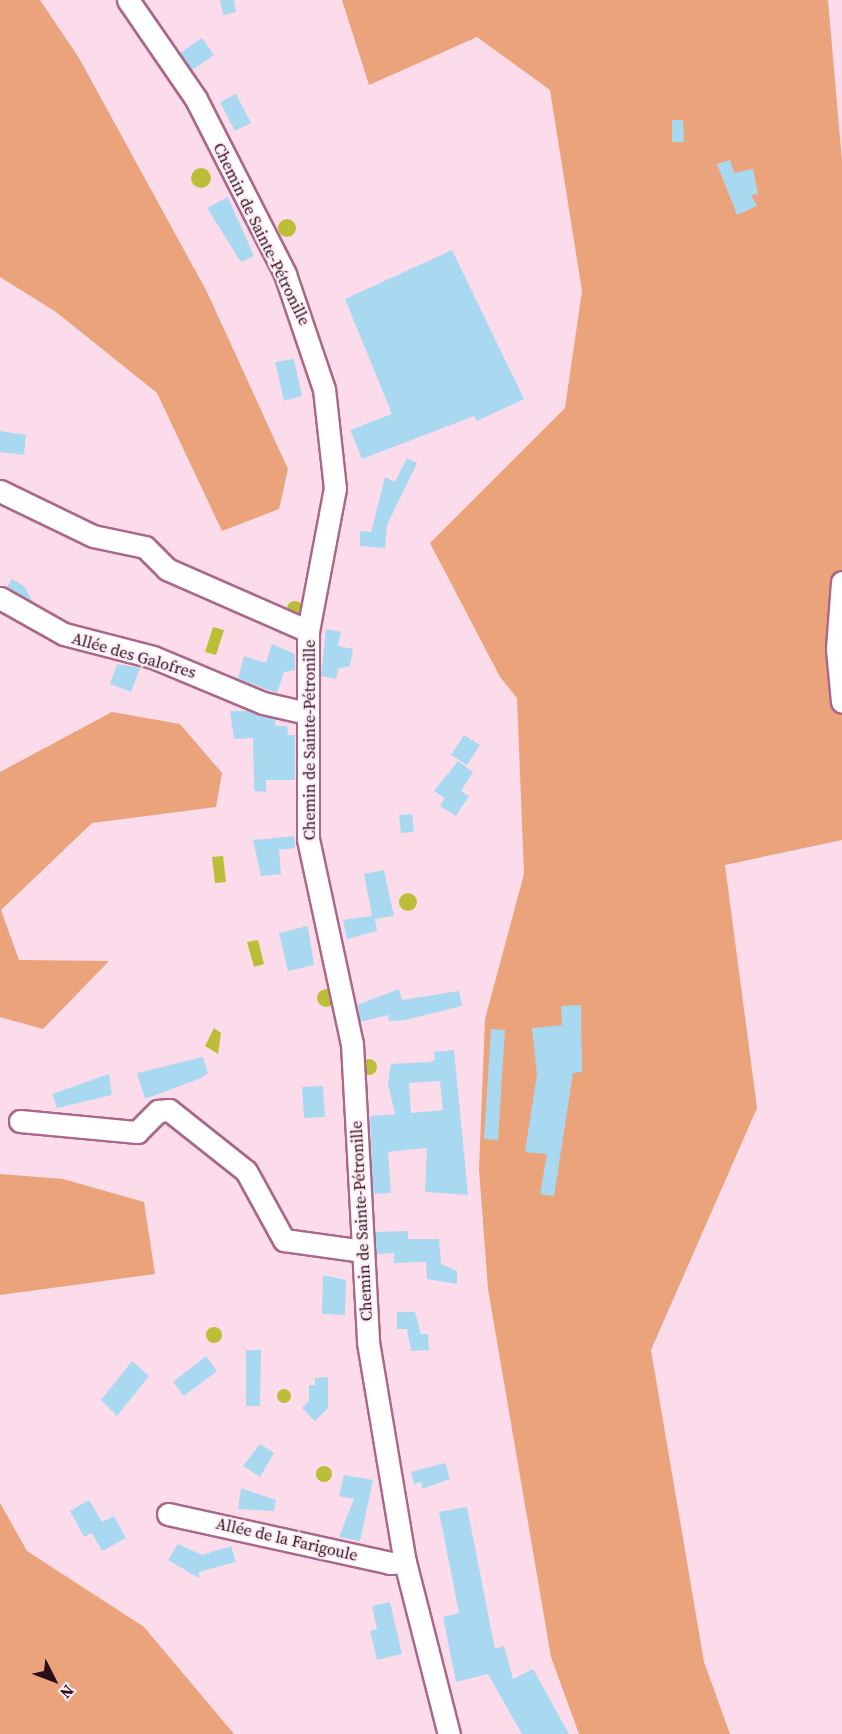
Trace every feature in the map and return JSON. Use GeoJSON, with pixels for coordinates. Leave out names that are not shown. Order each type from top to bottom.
{"type":"FeatureCollection","features":[{"type":"Feature","properties":{"kind":"street","name":"Chemin de Sainte-Pétronille"},"geometry":{"type":"LineString","coordinates":[[128,0],[196,99],[310,333],[324,389],[334,488],[308,631],[308,839],[352,1044],[368,1342],[405,1562],[449,1734]]}},
{"type":"Feature","properties":{"kind":"street"},"geometry":{"type":"LineString","coordinates":[[0,491],[93,536],[145,546],[167,568],[308,631]]}},
{"type":"Feature","properties":{"kind":"street"},"geometry":{"type":"LineString","coordinates":[[842,582],[837,649],[842,702]]}},
{"type":"Feature","properties":{"kind":"street","name":"Allée des Galofres"},"geometry":{"type":"LineString","coordinates":[[0,598],[64,634],[153,657],[263,703],[307,713]]}},
{"type":"Feature","properties":{"kind":"street"},"geometry":{"type":"LineString","coordinates":[[20,1120],[136,1132],[158,1111],[170,1110],[246,1171],[285,1240],[363,1251]]}},
{"type":"Feature","properties":{"kind":"street","name":"Allée de la Farigoule"},"geometry":{"type":"LineString","coordinates":[[168,1514],[390,1563],[405,1562]]}},
{"type":"Feature","properties":{"kind":"shaded area"},"geometry":{"type":"Polygon","coordinates":[[[0,0],[40,0],[79,58],[207,292],[288,469],[279,509],[222,531],[157,393],[56,312],[0,277],[0,0]]]}},
{"type":"Feature","properties":{"kind":"shaded area"},"geometry":{"type":"Polygon","coordinates":[[[342,0],[828,0],[842,161],[842,840],[725,865],[757,1108],[651,1350],[704,1662],[730,1734],[579,1734],[551,1657],[488,1289],[479,1169],[485,1019],[524,874],[517,698],[500,677],[430,543],[565,408],[582,291],[550,90],[477,37],[369,85],[342,0]]]}},
{"type":"Feature","properties":{"kind":"shaded area"},"geometry":{"type":"Polygon","coordinates":[[[201,168],[208,171],[211,178],[208,185],[201,188],[194,185],[191,178],[194,171],[201,168]]]}},
{"type":"Feature","properties":{"kind":"shaded area"},"geometry":{"type":"Polygon","coordinates":[[[287,219],[293,222],[296,228],[293,234],[287,237],[281,234],[278,228],[281,222],[287,219]]]}},
{"type":"Feature","properties":{"kind":"shaded area"},"geometry":{"type":"Polygon","coordinates":[[[295,601],[303,609],[295,617],[287,609],[295,601]]]}},
{"type":"Feature","properties":{"kind":"shaded area"},"geometry":{"type":"Polygon","coordinates":[[[213,627],[224,630],[216,655],[205,652],[213,627]]]}},
{"type":"Feature","properties":{"kind":"shaded area"},"geometry":{"type":"Polygon","coordinates":[[[112,712],[180,724],[222,773],[216,807],[92,823],[1,910],[19,960],[109,961],[43,1029],[0,1017],[0,772],[112,712]]]}},
{"type":"Feature","properties":{"kind":"shaded area"},"geometry":{"type":"Polygon","coordinates":[[[223,856],[226,882],[215,883],[212,857],[223,856]]]}},
{"type":"Feature","properties":{"kind":"shaded area"},"geometry":{"type":"Polygon","coordinates":[[[408,893],[414,896],[417,902],[414,908],[408,911],[402,908],[399,902],[402,896],[408,893]]]}},
{"type":"Feature","properties":{"kind":"shaded area"},"geometry":{"type":"Polygon","coordinates":[[[258,940],[264,964],[254,967],[247,942],[258,940]]]}},
{"type":"Feature","properties":{"kind":"shaded area"},"geometry":{"type":"Polygon","coordinates":[[[326,989],[332,992],[335,998],[332,1004],[326,1007],[320,1004],[317,998],[320,992],[326,989]]]}},
{"type":"Feature","properties":{"kind":"shaded area"},"geometry":{"type":"Polygon","coordinates":[[[214,1028],[221,1033],[218,1054],[205,1046],[214,1028]]]}},
{"type":"Feature","properties":{"kind":"shaded area"},"geometry":{"type":"Polygon","coordinates":[[[369,1059],[377,1067],[369,1075],[361,1067],[369,1059]]]}},
{"type":"Feature","properties":{"kind":"shaded area"},"geometry":{"type":"Polygon","coordinates":[[[0,1174],[63,1179],[144,1202],[155,1274],[0,1295],[0,1174]]]}},
{"type":"Feature","properties":{"kind":"shaded area"},"geometry":{"type":"Polygon","coordinates":[[[214,1327],[222,1335],[214,1343],[206,1335],[214,1327]]]}},
{"type":"Feature","properties":{"kind":"shaded area"},"geometry":{"type":"Polygon","coordinates":[[[281,1389],[287,1389],[291,1396],[287,1403],[281,1403],[277,1399],[277,1393],[281,1389]]]}},
{"type":"Feature","properties":{"kind":"shaded area"},"geometry":{"type":"Polygon","coordinates":[[[324,1466],[332,1474],[324,1482],[316,1474],[324,1466]]]}},
{"type":"Feature","properties":{"kind":"shaded area"},"geometry":{"type":"Polygon","coordinates":[[[0,1503],[27,1551],[144,1627],[234,1734],[0,1734],[0,1503]]]}},
{"type":"Feature","properties":{"kind":"building"},"geometry":{"type":"Polygon","coordinates":[[[220,0],[234,0],[236,12],[223,15],[220,0]]]}},
{"type":"Feature","properties":{"kind":"building"},"geometry":{"type":"Polygon","coordinates":[[[202,38],[214,55],[192,70],[180,53],[202,38]]]}},
{"type":"Feature","properties":{"kind":"building"},"geometry":{"type":"Polygon","coordinates":[[[236,94],[251,123],[235,131],[220,102],[236,94]]]}},
{"type":"Feature","properties":{"kind":"building"},"geometry":{"type":"Polygon","coordinates":[[[672,120],[683,120],[684,142],[672,142],[672,120]]]}},
{"type":"Feature","properties":{"kind":"building"},"geometry":{"type":"Polygon","coordinates":[[[730,160],[734,173],[753,169],[758,194],[751,195],[757,206],[737,215],[717,164],[730,160]]]}},
{"type":"Feature","properties":{"kind":"building"},"geometry":{"type":"Polygon","coordinates":[[[228,197],[254,256],[241,262],[207,208],[228,197]]]}},
{"type":"Feature","properties":{"kind":"building"},"geometry":{"type":"Polygon","coordinates":[[[452,250],[524,399],[477,421],[474,416],[362,459],[350,430],[392,414],[345,299],[452,250]]]}},
{"type":"Feature","properties":{"kind":"building"},"geometry":{"type":"Polygon","coordinates":[[[294,359],[302,396],[284,401],[275,362],[294,359]]]}},
{"type":"Feature","properties":{"kind":"building"},"geometry":{"type":"Polygon","coordinates":[[[0,431],[26,435],[24,455],[0,452],[0,431]]]}},
{"type":"Feature","properties":{"kind":"building"},"geometry":{"type":"Polygon","coordinates":[[[407,458],[417,463],[387,525],[385,548],[360,546],[360,531],[371,532],[385,477],[395,482],[407,458]]]}},
{"type":"Feature","properties":{"kind":"building"},"geometry":{"type":"Polygon","coordinates":[[[12,579],[24,586],[33,602],[7,587],[12,579]]]}},
{"type":"Feature","properties":{"kind":"building"},"geometry":{"type":"Polygon","coordinates":[[[326,629],[341,632],[338,646],[353,649],[350,666],[338,669],[336,679],[321,676],[326,629]]]}},
{"type":"Feature","properties":{"kind":"building"},"geometry":{"type":"Polygon","coordinates":[[[272,644],[295,654],[295,670],[284,672],[277,693],[238,679],[244,656],[266,663],[272,644]]]}},
{"type":"Feature","properties":{"kind":"building"},"geometry":{"type":"Polygon","coordinates":[[[117,664],[140,668],[131,692],[110,684],[117,664]]]}},
{"type":"Feature","properties":{"kind":"building"},"geometry":{"type":"Polygon","coordinates":[[[230,711],[248,711],[276,719],[275,726],[287,726],[288,735],[295,735],[295,780],[266,780],[266,792],[254,791],[253,738],[234,739],[230,711]]]}},
{"type":"Feature","properties":{"kind":"building"},"geometry":{"type":"Polygon","coordinates":[[[464,735],[480,745],[467,765],[451,755],[464,735]]]}},
{"type":"Feature","properties":{"kind":"building"},"geometry":{"type":"Polygon","coordinates":[[[458,761],[473,772],[461,791],[469,796],[456,816],[440,806],[445,798],[434,791],[458,761]]]}},
{"type":"Feature","properties":{"kind":"building"},"geometry":{"type":"Polygon","coordinates":[[[412,814],[414,832],[401,833],[399,815],[412,814]]]}},
{"type":"Feature","properties":{"kind":"building"},"geometry":{"type":"Polygon","coordinates":[[[294,836],[295,848],[279,850],[281,874],[261,876],[253,840],[294,836]]]}},
{"type":"Feature","properties":{"kind":"building"},"geometry":{"type":"Polygon","coordinates":[[[384,870],[394,916],[375,919],[377,931],[347,939],[343,920],[372,916],[364,874],[384,870]]]}},
{"type":"Feature","properties":{"kind":"building"},"geometry":{"type":"Polygon","coordinates":[[[308,926],[314,965],[288,971],[279,933],[308,926]]]}},
{"type":"Feature","properties":{"kind":"building"},"geometry":{"type":"Polygon","coordinates":[[[399,989],[402,1000],[459,991],[462,1006],[405,1020],[389,1021],[388,1015],[360,1022],[357,1005],[399,989]]]}},
{"type":"Feature","properties":{"kind":"building"},"geometry":{"type":"Polygon","coordinates":[[[581,1005],[582,1072],[573,1073],[554,1196],[540,1194],[547,1154],[525,1152],[537,1074],[532,1028],[562,1025],[561,1006],[581,1005]]]}},
{"type":"Feature","properties":{"kind":"building"},"geometry":{"type":"Polygon","coordinates":[[[491,1029],[505,1030],[498,1140],[484,1139],[491,1029]]]}},
{"type":"Feature","properties":{"kind":"building"},"geometry":{"type":"Polygon","coordinates":[[[454,1050],[468,1195],[425,1192],[427,1148],[388,1152],[391,1193],[373,1194],[370,1116],[395,1114],[388,1084],[391,1064],[429,1062],[435,1060],[434,1052],[454,1050]],[[440,1081],[409,1083],[411,1113],[443,1110],[440,1081]]]}},
{"type":"Feature","properties":{"kind":"building"},"geometry":{"type":"Polygon","coordinates":[[[203,1057],[208,1073],[201,1078],[145,1099],[137,1073],[203,1057]]]}},
{"type":"Feature","properties":{"kind":"building"},"geometry":{"type":"Polygon","coordinates":[[[109,1074],[112,1095],[57,1108],[52,1094],[109,1074]]]}},
{"type":"Feature","properties":{"kind":"building"},"geometry":{"type":"Polygon","coordinates":[[[323,1086],[325,1117],[304,1118],[302,1087],[323,1086]]]}},
{"type":"Feature","properties":{"kind":"building"},"geometry":{"type":"Polygon","coordinates":[[[408,1231],[408,1239],[439,1239],[441,1264],[457,1271],[457,1284],[427,1279],[426,1262],[394,1263],[394,1253],[376,1254],[375,1232],[408,1231]]]}},
{"type":"Feature","properties":{"kind":"building"},"geometry":{"type":"Polygon","coordinates":[[[323,1275],[346,1280],[345,1315],[322,1314],[323,1275]]]}},
{"type":"Feature","properties":{"kind":"building"},"geometry":{"type":"Polygon","coordinates":[[[397,1312],[415,1312],[421,1334],[428,1334],[429,1350],[411,1351],[407,1329],[397,1329],[397,1312]]]}},
{"type":"Feature","properties":{"kind":"building"},"geometry":{"type":"Polygon","coordinates":[[[246,1350],[261,1350],[260,1406],[246,1406],[246,1350]]]}},
{"type":"Feature","properties":{"kind":"building"},"geometry":{"type":"Polygon","coordinates":[[[206,1356],[217,1371],[184,1396],[173,1382],[206,1356]]]}},
{"type":"Feature","properties":{"kind":"building"},"geometry":{"type":"Polygon","coordinates":[[[132,1361],[149,1376],[117,1416],[101,1400],[132,1361]]]}},
{"type":"Feature","properties":{"kind":"building"},"geometry":{"type":"Polygon","coordinates":[[[328,1377],[328,1408],[315,1421],[302,1408],[309,1401],[309,1385],[315,1385],[315,1378],[328,1377]]]}},
{"type":"Feature","properties":{"kind":"building"},"geometry":{"type":"Polygon","coordinates":[[[260,1444],[274,1453],[260,1477],[243,1466],[260,1444]]]}},
{"type":"Feature","properties":{"kind":"building"},"geometry":{"type":"Polygon","coordinates":[[[445,1463],[450,1479],[422,1489],[421,1482],[414,1484],[411,1472],[445,1463]]]}},
{"type":"Feature","properties":{"kind":"building"},"geometry":{"type":"Polygon","coordinates":[[[344,1475],[373,1480],[360,1541],[339,1537],[354,1499],[339,1496],[344,1475]]]}},
{"type":"Feature","properties":{"kind":"building"},"geometry":{"type":"Polygon","coordinates":[[[241,1488],[276,1500],[274,1511],[238,1509],[241,1488]]]}},
{"type":"Feature","properties":{"kind":"building"},"geometry":{"type":"Polygon","coordinates":[[[89,1500],[102,1522],[114,1516],[126,1538],[102,1551],[92,1533],[84,1537],[70,1511],[89,1500]]]}},
{"type":"Feature","properties":{"kind":"building"},"geometry":{"type":"Polygon","coordinates":[[[467,1507],[495,1649],[504,1646],[513,1679],[533,1669],[569,1734],[522,1734],[488,1674],[456,1682],[443,1617],[459,1613],[439,1512],[467,1507]]]}},
{"type":"Feature","properties":{"kind":"building"},"geometry":{"type":"Polygon","coordinates":[[[178,1544],[202,1555],[231,1546],[236,1562],[199,1572],[199,1578],[168,1560],[178,1544]]]}},
{"type":"Feature","properties":{"kind":"building"},"geometry":{"type":"Polygon","coordinates":[[[390,1602],[402,1654],[377,1660],[370,1631],[377,1629],[372,1606],[390,1602]]]}}]}
